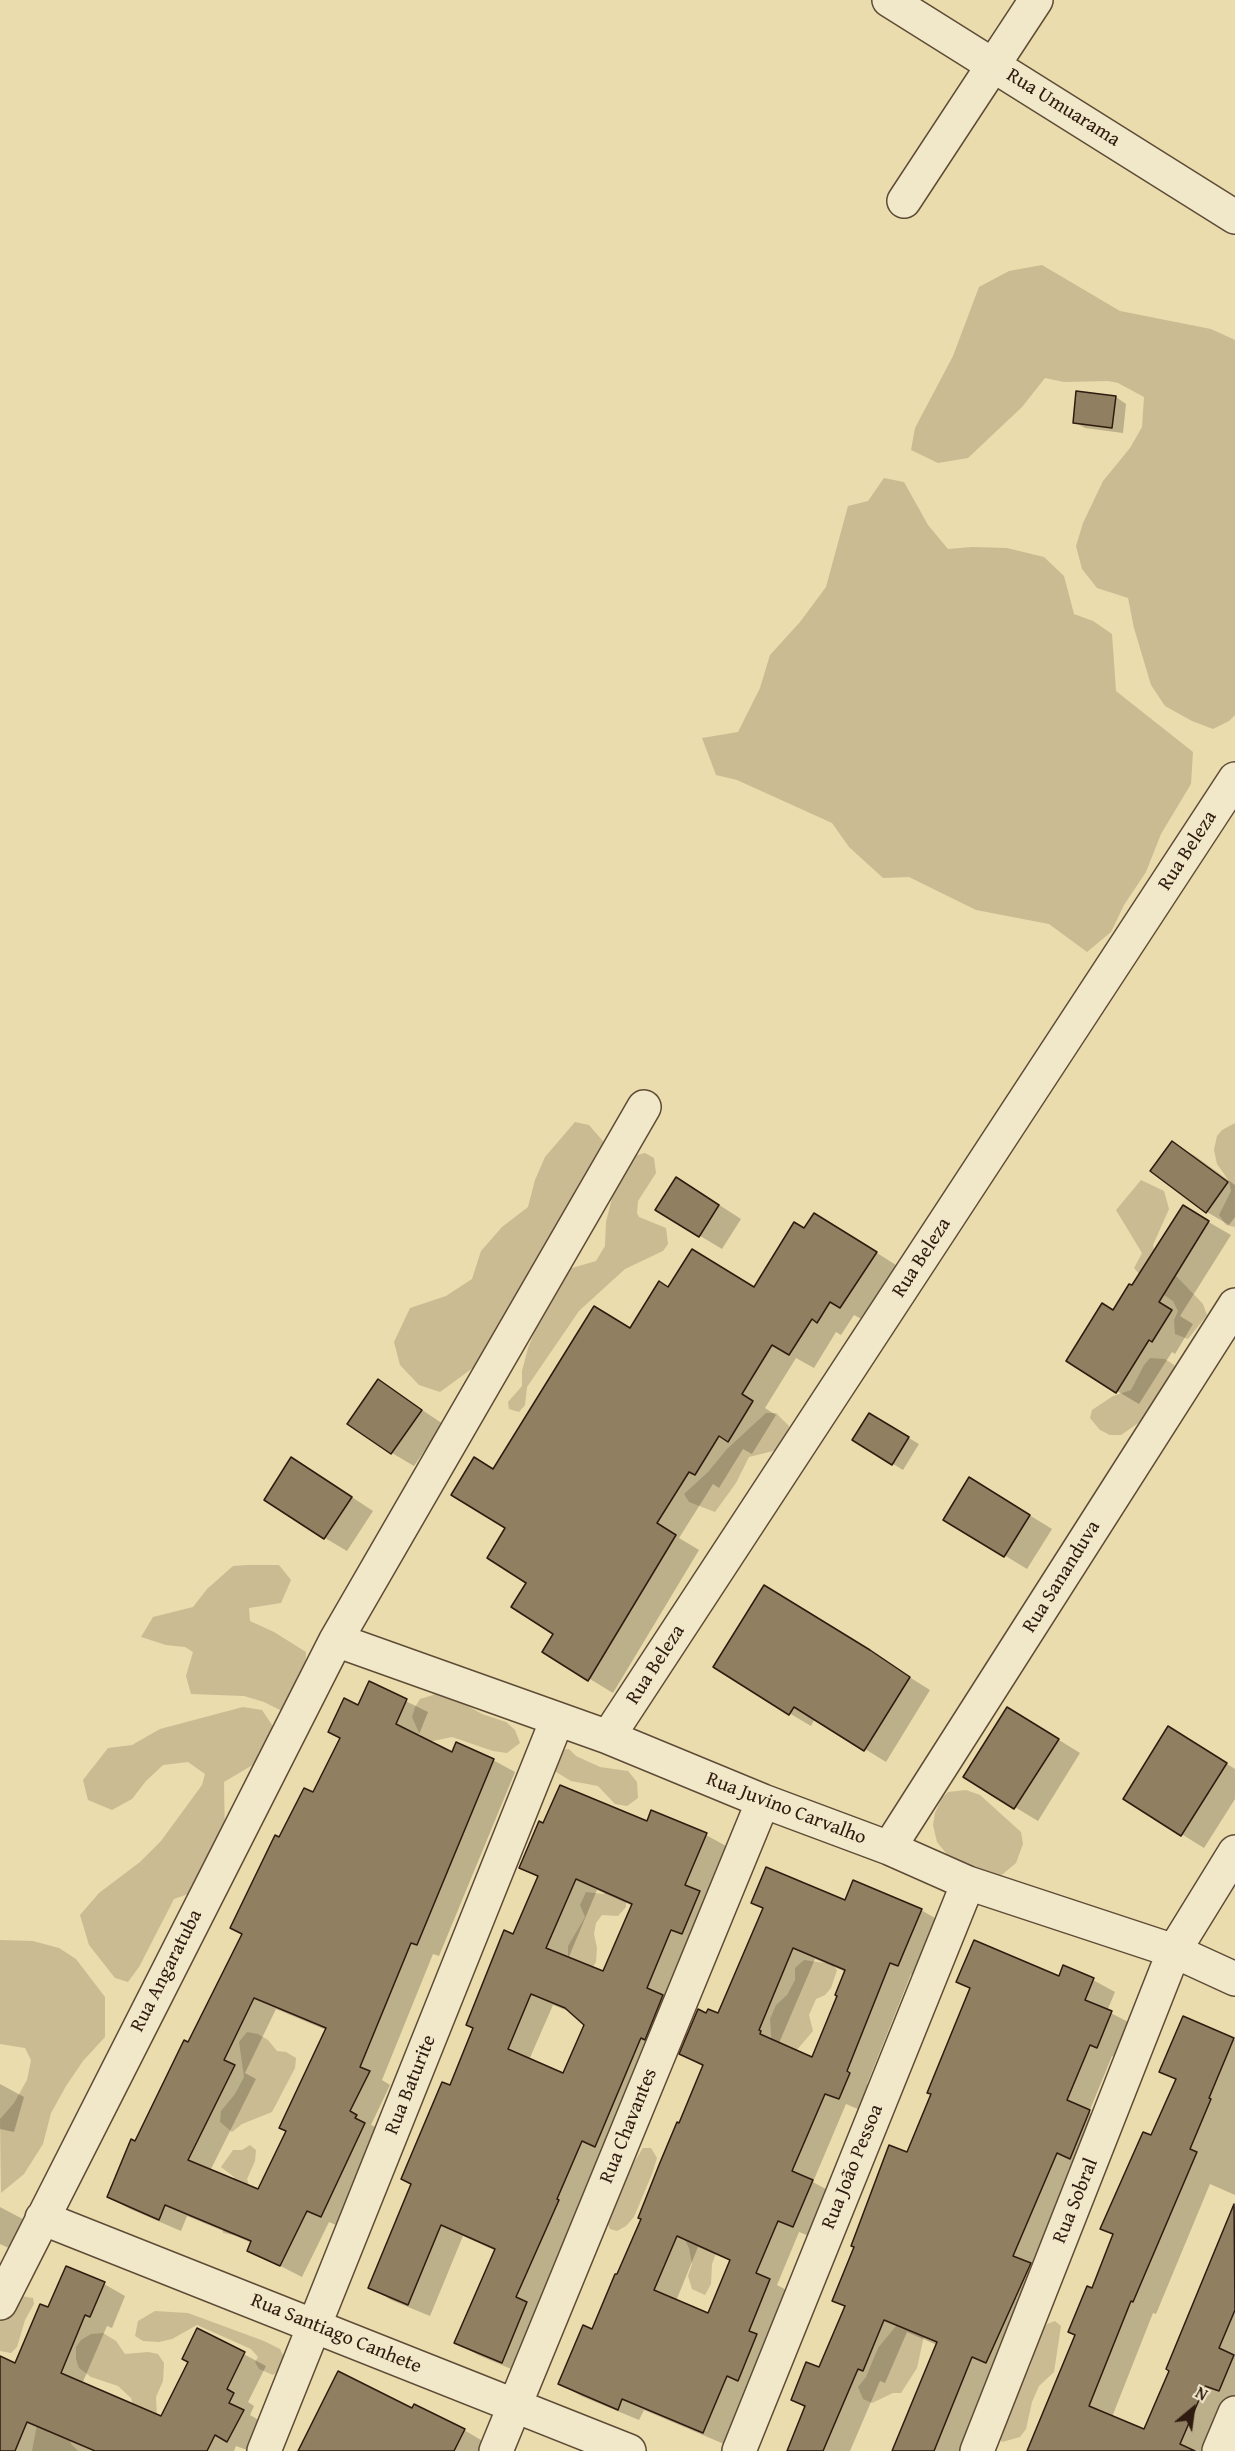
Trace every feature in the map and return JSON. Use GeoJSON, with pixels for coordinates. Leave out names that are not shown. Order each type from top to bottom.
{"type":"FeatureCollection","features":[{"type":"Feature","properties":{"kind":"street","name":"Rua Umuarama"},"geometry":{"type":"LineString","coordinates":[[889,0],[1235,217]]}},
{"type":"Feature","properties":{"kind":"street"},"geometry":{"type":"LineString","coordinates":[[904,201],[1036,0]]}},
{"type":"Feature","properties":{"kind":"street","name":"Rua Beleza"},"geometry":{"type":"LineString","coordinates":[[608,1737],[1235,779]]}},
{"type":"Feature","properties":{"kind":"street","name":"Rua Angaratuba"},"geometry":{"type":"LineString","coordinates":[[0,2303],[336,1640],[644,1107]]}},
{"type":"Feature","properties":{"kind":"street","name":"Rua Sananduva"},"geometry":{"type":"LineString","coordinates":[[889,1848],[1235,1305]]}},
{"type":"Feature","properties":{"kind":"street","name":"Rua Juvino Carvalho"},"geometry":{"type":"LineString","coordinates":[[336,1640],[608,1737],[763,1801],[889,1848],[968,1883],[1174,1951],[1235,1979]]}},
{"type":"Feature","properties":{"kind":"street","name":"Rua Baturite"},"geometry":{"type":"LineString","coordinates":[[264,2451],[557,1720]]}},
{"type":"Feature","properties":{"kind":"street","name":"Rua Chavantes"},"geometry":{"type":"LineString","coordinates":[[496,2451],[763,1801]]}},
{"type":"Feature","properties":{"kind":"street","name":"Rua Sobral"},"geometry":{"type":"LineString","coordinates":[[977,2451],[1174,1951],[1235,1852]]}},
{"type":"Feature","properties":{"kind":"street","name":"Rua João Pessoa"},"geometry":{"type":"LineString","coordinates":[[739,2451],[968,1883]]}},
{"type":"Feature","properties":{"kind":"street","name":"Rua Santiago Canhete"},"geometry":{"type":"LineString","coordinates":[[42,2218],[630,2451]]}},
{"type":"Feature","properties":{"kind":"street"},"geometry":{"type":"LineString","coordinates":[[1220,2451],[1235,2413]]}},
{"type":"Feature","properties":{"kind":"shaded area"},"geometry":{"type":"Polygon","coordinates":[[[1042,265],[1120,311],[1211,329],[1235,340],[1235,715],[1229,721],[1213,729],[1192,721],[1165,706],[1151,685],[1134,628],[1128,598],[1097,588],[1082,569],[1076,546],[1083,523],[1103,481],[1130,448],[1142,427],[1144,397],[1118,383],[1108,381],[1064,382],[1045,378],[1022,407],[968,458],[938,463],[911,450],[915,428],[953,356],[979,287],[1009,271],[1042,265]]]}},
{"type":"Feature","properties":{"kind":"shaded area"},"geometry":{"type":"Polygon","coordinates":[[[884,478],[904,482],[928,525],[948,549],[1007,548],[1044,557],[1064,576],[1074,614],[1093,621],[1112,634],[1116,691],[1193,752],[1191,784],[1161,834],[1146,872],[1124,905],[1111,932],[1087,952],[1049,924],[976,910],[909,877],[883,878],[849,847],[832,823],[737,780],[716,775],[702,738],[738,732],[760,688],[770,655],[800,622],[826,587],[848,506],[868,501],[884,478]]]}},
{"type":"Feature","properties":{"kind":"shaded area"},"geometry":{"type":"Polygon","coordinates":[[[575,1122],[589,1125],[608,1147],[496,1351],[440,1392],[419,1385],[400,1365],[394,1342],[410,1308],[446,1296],[472,1279],[481,1251],[502,1227],[528,1207],[535,1180],[545,1157],[575,1122]]]}},
{"type":"Feature","properties":{"kind":"shaded area"},"geometry":{"type":"Polygon","coordinates":[[[1235,1123],[1235,1227],[1226,1225],[1219,1215],[1231,1191],[1229,1181],[1217,1164],[1214,1150],[1217,1136],[1222,1130],[1235,1123]]]}},
{"type":"Feature","properties":{"kind":"shaded area"},"geometry":{"type":"Polygon","coordinates":[[[645,1153],[654,1158],[656,1173],[638,1201],[637,1213],[639,1217],[666,1228],[668,1244],[663,1251],[625,1269],[579,1311],[527,1387],[525,1405],[519,1412],[509,1409],[508,1402],[522,1386],[522,1371],[528,1348],[548,1299],[555,1273],[596,1261],[605,1246],[606,1222],[622,1159],[645,1153]]]}},
{"type":"Feature","properties":{"kind":"shaded area"},"geometry":{"type":"Polygon","coordinates":[[[1141,1180],[1164,1191],[1169,1209],[1153,1245],[1155,1254],[1203,1304],[1207,1315],[1188,1339],[1175,1334],[1174,1320],[1178,1311],[1173,1301],[1150,1286],[1134,1268],[1142,1253],[1116,1210],[1141,1180]]]}},
{"type":"Feature","properties":{"kind":"shaded area"},"geometry":{"type":"Polygon","coordinates":[[[1150,1358],[1165,1359],[1174,1365],[1179,1373],[1144,1419],[1121,1435],[1110,1435],[1100,1430],[1090,1418],[1092,1410],[1113,1396],[1131,1390],[1150,1358]]]}},
{"type":"Feature","properties":{"kind":"shaded area"},"geometry":{"type":"Polygon","coordinates":[[[766,1413],[776,1413],[789,1426],[784,1442],[773,1451],[749,1457],[736,1483],[715,1512],[689,1502],[684,1494],[766,1413]]]}},
{"type":"Feature","properties":{"kind":"shaded area"},"geometry":{"type":"Polygon","coordinates":[[[279,1565],[291,1580],[281,1603],[249,1608],[250,1621],[274,1632],[306,1652],[305,1679],[286,1713],[264,1702],[244,1696],[191,1694],[186,1676],[193,1652],[185,1647],[166,1645],[141,1637],[153,1617],[193,1607],[207,1589],[233,1566],[279,1565]]]}},
{"type":"Feature","properties":{"kind":"shaded area"},"geometry":{"type":"Polygon","coordinates":[[[443,1692],[482,1714],[506,1722],[515,1730],[520,1743],[507,1753],[493,1751],[452,1737],[428,1742],[420,1735],[412,1717],[415,1707],[420,1699],[443,1692]]]}},
{"type":"Feature","properties":{"kind":"shaded area"},"geometry":{"type":"Polygon","coordinates":[[[243,1707],[262,1710],[278,1734],[266,1757],[224,1782],[225,1842],[191,1893],[174,1899],[139,1967],[128,1982],[115,1978],[89,1945],[80,1915],[99,1893],[140,1862],[161,1841],[202,1785],[205,1774],[188,1762],[163,1765],[132,1799],[112,1810],[88,1800],[83,1780],[108,1748],[132,1745],[160,1729],[243,1707]]]}},
{"type":"Feature","properties":{"kind":"shaded area"},"geometry":{"type":"Polygon","coordinates":[[[569,1749],[576,1756],[600,1767],[628,1771],[637,1782],[638,1798],[627,1806],[615,1804],[598,1786],[571,1781],[556,1772],[551,1764],[559,1750],[569,1749]]]}},
{"type":"Feature","properties":{"kind":"shaded area"},"geometry":{"type":"Polygon","coordinates":[[[966,1790],[980,1795],[1021,1832],[1023,1844],[1016,1863],[1003,1874],[988,1880],[950,1858],[937,1842],[933,1825],[935,1813],[942,1798],[948,1792],[966,1790]]]}},
{"type":"Feature","properties":{"kind":"shaded area"},"geometry":{"type":"Polygon","coordinates":[[[610,1886],[626,1898],[626,1907],[618,1916],[602,1915],[596,1923],[594,1934],[597,1948],[596,1962],[591,1970],[568,1960],[568,1946],[585,1917],[580,1905],[586,1892],[604,1894],[610,1886]]]}},
{"type":"Feature","properties":{"kind":"shaded area"},"geometry":{"type":"Polygon","coordinates":[[[0,1940],[33,1941],[59,1948],[76,1959],[105,1997],[105,2037],[83,2061],[66,2086],[51,2113],[43,2144],[24,2174],[1,2193],[0,2119],[14,2103],[27,2080],[31,2060],[25,2048],[0,2044],[0,1940]]]}},
{"type":"Feature","properties":{"kind":"shaded area"},"geometry":{"type":"Polygon","coordinates":[[[804,1960],[832,1964],[837,1970],[831,1988],[825,1995],[816,1999],[809,2015],[813,2031],[796,2051],[772,2049],[770,2019],[776,2005],[787,1995],[795,1980],[795,1968],[804,1960]]]}},
{"type":"Feature","properties":{"kind":"shaded area"},"geometry":{"type":"Polygon","coordinates":[[[247,2032],[258,2034],[268,2040],[277,2051],[286,2052],[296,2058],[295,2068],[272,2112],[242,2124],[232,2132],[220,2122],[221,2111],[235,2094],[244,2077],[239,2042],[247,2032]]]}},
{"type":"Feature","properties":{"kind":"shaded area"},"geometry":{"type":"Polygon","coordinates":[[[250,2145],[256,2150],[255,2161],[247,2179],[250,2188],[245,2228],[234,2235],[223,2233],[222,2226],[236,2185],[234,2177],[221,2167],[233,2150],[242,2150],[250,2145]]]}},
{"type":"Feature","properties":{"kind":"shaded area"},"geometry":{"type":"Polygon","coordinates":[[[643,2148],[651,2148],[657,2158],[652,2174],[634,2217],[626,2226],[617,2231],[610,2229],[606,2220],[621,2183],[643,2148]]]}},
{"type":"Feature","properties":{"kind":"shaded area"},"geometry":{"type":"Polygon","coordinates":[[[689,2230],[717,2251],[712,2264],[711,2284],[705,2295],[692,2289],[688,2276],[692,2264],[685,2240],[689,2230]]]}},
{"type":"Feature","properties":{"kind":"shaded area"},"geometry":{"type":"Polygon","coordinates":[[[15,2295],[33,2298],[34,2304],[25,2320],[17,2347],[11,2353],[0,2351],[0,2322],[15,2295]]]}},
{"type":"Feature","properties":{"kind":"shaded area"},"geometry":{"type":"Polygon","coordinates":[[[155,2311],[188,2313],[264,2341],[280,2349],[286,2361],[283,2368],[273,2375],[259,2369],[255,2362],[258,2357],[251,2349],[197,2325],[172,2339],[159,2342],[143,2341],[135,2336],[138,2321],[155,2311]]]}},
{"type":"Feature","properties":{"kind":"shaded area"},"geometry":{"type":"Polygon","coordinates":[[[898,2314],[925,2331],[917,2368],[901,2393],[893,2393],[872,2403],[863,2399],[858,2387],[866,2377],[878,2348],[896,2326],[898,2314]]]}},
{"type":"Feature","properties":{"kind":"shaded area"},"geometry":{"type":"Polygon","coordinates":[[[1055,2321],[1061,2326],[1054,2372],[1039,2386],[1032,2402],[1026,2429],[1020,2437],[1002,2442],[998,2435],[1003,2415],[1030,2367],[1038,2338],[1047,2324],[1055,2321]]]}},
{"type":"Feature","properties":{"kind":"shaded area"},"geometry":{"type":"Polygon","coordinates":[[[103,2333],[116,2341],[125,2354],[148,2352],[158,2354],[164,2363],[163,2381],[156,2397],[157,2417],[133,2405],[131,2398],[118,2386],[91,2377],[79,2368],[76,2347],[81,2340],[91,2334],[103,2333]]]}},
{"type":"Feature","properties":{"kind":"shaded area"},"geometry":{"type":"Polygon","coordinates":[[[38,2419],[69,2433],[71,2444],[78,2451],[32,2451],[38,2419]]]}},
{"type":"Feature","properties":{"kind":"building"},"geometry":{"type":"Polygon","coordinates":[[[1076,391],[1116,396],[1112,428],[1073,423],[1076,391]]]}},
{"type":"Feature","properties":{"kind":"building"},"geometry":{"type":"Polygon","coordinates":[[[1172,1141],[1228,1182],[1206,1213],[1150,1171],[1172,1141]]]}},
{"type":"Feature","properties":{"kind":"building"},"geometry":{"type":"Polygon","coordinates":[[[676,1177],[719,1205],[699,1237],[655,1210],[676,1177]]]}},
{"type":"Feature","properties":{"kind":"building"},"geometry":{"type":"Polygon","coordinates":[[[1183,1205],[1209,1221],[1159,1302],[1172,1310],[1152,1342],[1149,1340],[1116,1393],[1066,1361],[1102,1303],[1113,1310],[1129,1284],[1132,1285],[1183,1205]]]}},
{"type":"Feature","properties":{"kind":"building"},"geometry":{"type":"Polygon","coordinates":[[[814,1213],[877,1252],[840,1308],[830,1302],[817,1323],[812,1319],[789,1355],[772,1345],[742,1394],[753,1401],[728,1442],[719,1436],[695,1475],[689,1472],[657,1523],[676,1535],[588,1681],[542,1652],[553,1634],[511,1607],[526,1583],[487,1558],[505,1528],[451,1495],[474,1457],[493,1469],[594,1306],[630,1328],[659,1281],[668,1287],[692,1249],[754,1287],[794,1222],[804,1228],[814,1213]]]}},
{"type":"Feature","properties":{"kind":"building"},"geometry":{"type":"Polygon","coordinates":[[[378,1379],[422,1410],[391,1454],[347,1424],[378,1379]]]}},
{"type":"Feature","properties":{"kind":"building"},"geometry":{"type":"Polygon","coordinates":[[[869,1413],[909,1437],[892,1465],[852,1440],[869,1413]]]}},
{"type":"Feature","properties":{"kind":"building"},"geometry":{"type":"Polygon","coordinates":[[[291,1457],[352,1497],[324,1539],[264,1500],[291,1457]]]}},
{"type":"Feature","properties":{"kind":"building"},"geometry":{"type":"Polygon","coordinates":[[[969,1477],[1030,1515],[1004,1557],[943,1520],[969,1477]]]}},
{"type":"Feature","properties":{"kind":"building"},"geometry":{"type":"Polygon","coordinates":[[[764,1585],[910,1677],[864,1751],[794,1707],[789,1715],[713,1667],[764,1585]]]}},
{"type":"Feature","properties":{"kind":"building"},"geometry":{"type":"Polygon","coordinates":[[[369,1681],[407,1699],[396,1724],[452,1752],[456,1742],[494,1759],[417,1945],[411,1943],[360,2067],[370,2071],[350,2111],[357,2115],[355,2118],[365,2123],[321,2217],[307,2211],[280,2266],[247,2251],[251,2241],[165,2205],[159,2220],[107,2197],[131,2139],[135,2141],[184,2040],[188,2042],[242,1934],[230,1928],[275,1835],[279,1837],[304,1788],[313,1792],[340,1738],[328,1732],[344,1698],[358,1705],[369,1681]],[[254,1998],[224,2060],[235,2065],[188,2160],[258,2189],[286,2131],[279,2128],[326,2028],[254,1998]]]}},
{"type":"Feature","properties":{"kind":"building"},"geometry":{"type":"Polygon","coordinates":[[[1007,1707],[1059,1739],[1014,1809],[963,1777],[1007,1707]]]}},
{"type":"Feature","properties":{"kind":"building"},"geometry":{"type":"Polygon","coordinates":[[[1168,1726],[1227,1763],[1181,1836],[1123,1799],[1168,1726]]]}},
{"type":"Feature","properties":{"kind":"building"},"geometry":{"type":"Polygon","coordinates":[[[560,1785],[647,1821],[651,1810],[707,1833],[685,1885],[700,1891],[682,1934],[671,1930],[647,1988],[663,1995],[645,2040],[641,2038],[640,2040],[595,2147],[582,2141],[557,2199],[559,2200],[516,2297],[527,2302],[502,2363],[454,2343],[495,2249],[441,2225],[408,2305],[368,2288],[411,2184],[401,2179],[442,2082],[450,2085],[473,2028],[466,2025],[504,1930],[513,1934],[538,1876],[519,1868],[539,1821],[543,1823],[560,1785]],[[576,1879],[546,1948],[603,1971],[632,1904],[576,1879]],[[531,1994],[508,2049],[563,2073],[584,2025],[565,2008],[531,1994]]]}},
{"type":"Feature","properties":{"kind":"building"},"geometry":{"type":"Polygon","coordinates":[[[766,1867],[845,1900],[853,1880],[922,1909],[898,1966],[890,1963],[847,2071],[850,2073],[839,2099],[825,2094],[792,2171],[813,2180],[793,2227],[778,2221],[756,2273],[770,2279],[749,2331],[757,2334],[738,2381],[727,2376],[703,2433],[622,2399],[618,2410],[558,2384],[583,2325],[592,2329],[615,2274],[617,2274],[641,2219],[638,2218],[659,2165],[703,2065],[679,2054],[698,2009],[706,2013],[708,2009],[718,2013],[763,1908],[751,1903],[766,1867]],[[793,1948],[759,2030],[760,2034],[812,2057],[845,1970],[793,1948]],[[677,2236],[654,2290],[708,2313],[730,2260],[677,2236]]]}},
{"type":"Feature","properties":{"kind":"building"},"geometry":{"type":"Polygon","coordinates":[[[974,1940],[1059,1976],[1063,1965],[1094,1978],[1085,2000],[1112,2011],[1097,2048],[1090,2045],[1067,2100],[1090,2110],[1070,2159],[1057,2153],[1013,2256],[1031,2263],[986,2363],[972,2357],[934,2451],[892,2451],[937,2342],[884,2320],[863,2371],[858,2369],[823,2451],[787,2451],[805,2406],[791,2400],[806,2362],[819,2367],[845,2306],[832,2301],[854,2247],[851,2246],[889,2145],[907,2152],[931,2094],[927,2093],[970,1988],[956,1982],[974,1940]]]}},
{"type":"Feature","properties":{"kind":"building"},"geometry":{"type":"Polygon","coordinates":[[[1183,2016],[1234,2038],[1190,2149],[1197,2152],[1133,2302],[1131,2301],[1089,2406],[1144,2429],[1169,2371],[1166,2369],[1234,2204],[1235,2310],[1219,2348],[1234,2355],[1219,2391],[1205,2386],[1180,2444],[1195,2451],[1027,2451],[1075,2335],[1068,2332],[1087,2286],[1092,2288],[1113,2234],[1100,2229],[1143,2132],[1151,2135],[1176,2079],[1159,2072],[1183,2016]]]}},
{"type":"Feature","properties":{"kind":"building"},"geometry":{"type":"Polygon","coordinates":[[[66,2266],[105,2282],[90,2317],[85,2315],[61,2373],[161,2416],[188,2362],[182,2359],[197,2328],[245,2352],[227,2389],[234,2393],[229,2403],[244,2410],[227,2442],[215,2435],[207,2451],[95,2451],[27,2422],[15,2451],[0,2451],[0,2356],[15,2363],[40,2304],[48,2307],[66,2266]]]}},
{"type":"Feature","properties":{"kind":"building"},"geometry":{"type":"Polygon","coordinates":[[[338,2371],[412,2408],[414,2404],[465,2429],[454,2451],[298,2451],[338,2371]]]}}]}
